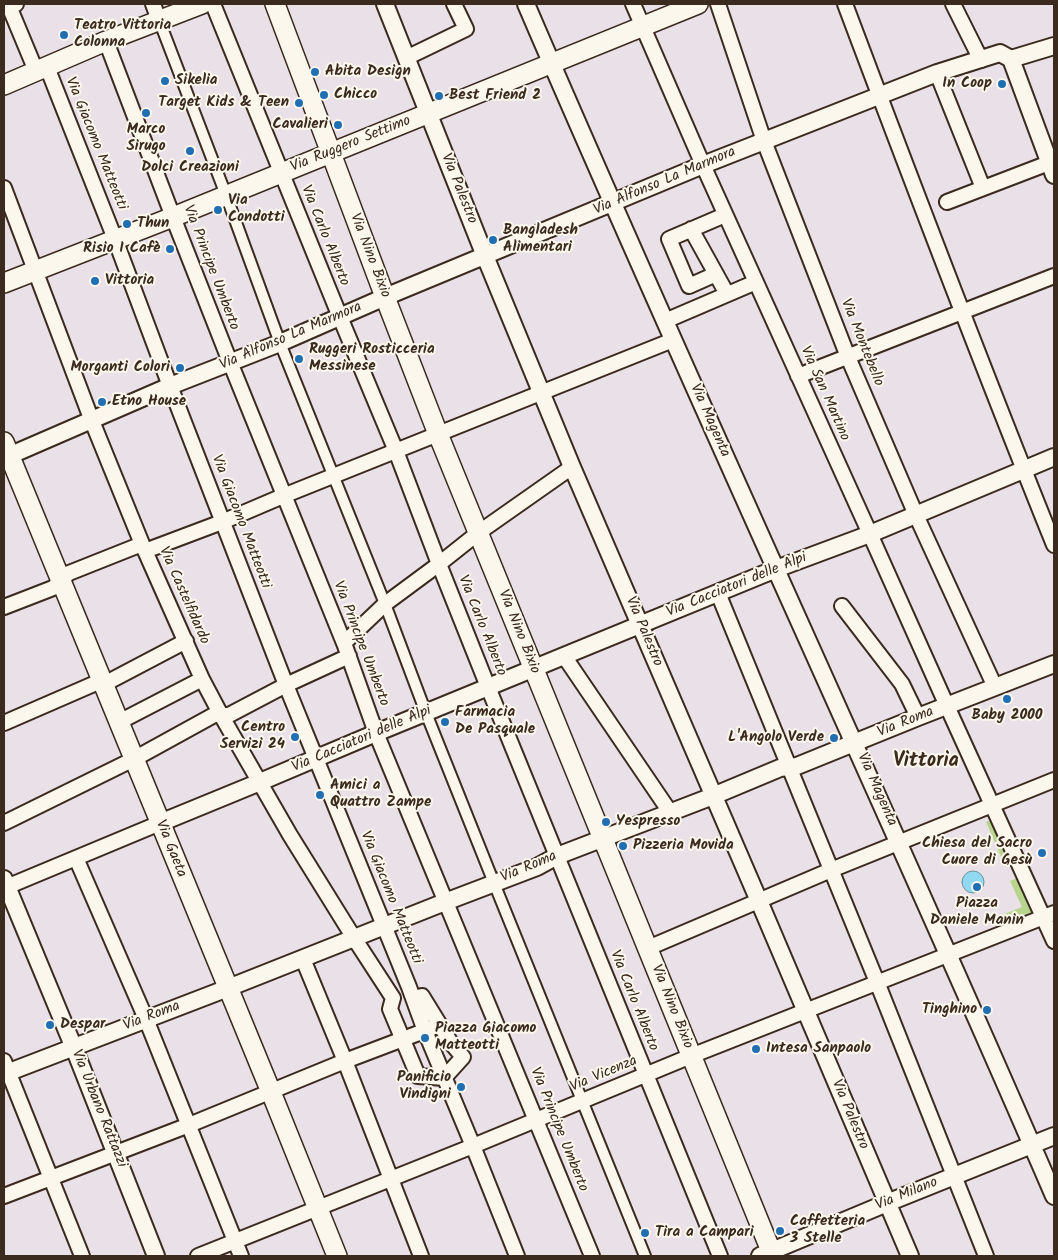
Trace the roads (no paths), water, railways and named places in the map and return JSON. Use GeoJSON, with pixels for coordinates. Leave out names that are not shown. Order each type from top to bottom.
{"type":"FeatureCollection","features":[{"type":"Feature","properties":{"kind":"main road","name":"Via Nino Bixio"},"geometry":{"type":"LineString","coordinates":[[275,4],[438,434],[648,948],[768,1255]]}},
{"type":"Feature","properties":{"kind":"main road","name":"Via Ruggero Settimo"},"geometry":{"type":"LineString","coordinates":[[4,283],[173,217],[698,4]]}},
{"type":"Feature","properties":{"kind":"main road"},"geometry":{"type":"LineString","coordinates":[[4,85],[158,17],[210,5]]}},
{"type":"Feature","properties":{"kind":"main road","name":"Via Gaeta"},"geometry":{"type":"LineString","coordinates":[[6,452],[61,580],[337,1256]]}},
{"type":"Feature","properties":{"kind":"street","name":"Via Palestro"},"geometry":{"type":"LineString","coordinates":[[385,4],[485,256],[572,467],[910,1256]]}},
{"type":"Feature","properties":{"kind":"street"},"geometry":{"type":"LineString","coordinates":[[406,58],[466,29],[454,4]]}},
{"type":"Feature","properties":{"kind":"street","name":"Via Magenta"},"geometry":{"type":"LineString","coordinates":[[526,4],[673,340],[855,743],[895,842],[946,959]]}},
{"type":"Feature","properties":{"kind":"street","name":"Via San Martino"},"geometry":{"type":"LineString","coordinates":[[633,4],[725,215],[947,706],[1050,918]]}},
{"type":"Feature","properties":{"kind":"street","name":"Via Montebello"},"geometry":{"type":"LineString","coordinates":[[718,4],[764,141],[848,357],[916,515],[994,687]]}},
{"type":"Feature","properties":{"kind":"street"},"geometry":{"type":"LineString","coordinates":[[845,4],[1054,545]]}},
{"type":"Feature","properties":{"kind":"street"},"geometry":{"type":"LineString","coordinates":[[953,4],[981,60]]}},
{"type":"Feature","properties":{"kind":"street","name":"Via Carlo Alberto"},"geometry":{"type":"LineString","coordinates":[[210,5],[396,451],[488,687],[720,1256]]}},
{"type":"Feature","properties":{"kind":"street","name":"Via Giacomo Matteotti"},"geometry":{"type":"LineString","coordinates":[[10,6],[41,69],[115,239],[286,685],[446,1081]]}},
{"type":"Feature","properties":{"kind":"street"},"geometry":{"type":"LineString","coordinates":[[158,17],[280,342],[335,476],[426,713],[645,1256]]}},
{"type":"Feature","properties":{"kind":"street","name":"Via Principe Umberto"},"geometry":{"type":"LineString","coordinates":[[106,41],[230,362],[346,650],[376,733],[592,1256]]}},
{"type":"Feature","properties":{"kind":"street","name":"Via Alfonso La Marmora"},"geometry":{"type":"LineString","coordinates":[[6,452],[92,420],[703,165],[937,73],[1000,53],[1011,59],[1054,46]]}},
{"type":"Feature","properties":{"kind":"street"},"geometry":{"type":"LineString","coordinates":[[947,202],[983,188],[1053,166],[1011,59]]}},
{"type":"Feature","properties":{"kind":"street"},"geometry":{"type":"LineString","coordinates":[[937,73],[983,188]]}},
{"type":"Feature","properties":{"kind":"street","name":"Via Castelfidardo"},"geometry":{"type":"LineString","coordinates":[[4,188],[92,420],[144,548],[202,678],[221,715],[290,835],[393,998],[390,1009],[399,1040]]}},
{"type":"Feature","properties":{"kind":"street"},"geometry":{"type":"LineString","coordinates":[[716,274],[689,286],[669,239],[725,215]]}},
{"type":"Feature","properties":{"kind":"street"},"geometry":{"type":"LineString","coordinates":[[691,229],[727,294]]}},
{"type":"Feature","properties":{"kind":"street"},"geometry":{"type":"LineString","coordinates":[[798,376],[1054,276]]}},
{"type":"Feature","properties":{"kind":"street"},"geometry":{"type":"LineString","coordinates":[[665,321],[756,282]]}},
{"type":"Feature","properties":{"kind":"street"},"geometry":{"type":"LineString","coordinates":[[4,607],[53,588],[69,573],[222,522],[673,340]]}},
{"type":"Feature","properties":{"kind":"street","name":"Via Cacciatori delle Alpi"},"geometry":{"type":"LineString","coordinates":[[5,884],[76,858],[533,668],[776,569],[870,534],[1054,457]]}},
{"type":"Feature","properties":{"kind":"street"},"geometry":{"type":"LineString","coordinates":[[4,823],[134,759],[214,714],[229,715],[346,650],[385,604],[478,533],[572,467]]}},
{"type":"Feature","properties":{"kind":"street"},"geometry":{"type":"LineString","coordinates":[[718,593],[877,982],[986,1256]]}},
{"type":"Feature","properties":{"kind":"street"},"geometry":{"type":"LineString","coordinates":[[842,606],[902,684],[918,717]]}},
{"type":"Feature","properties":{"kind":"street"},"geometry":{"type":"LineString","coordinates":[[4,723],[96,683],[108,682],[186,641]]}},
{"type":"Feature","properties":{"kind":"street"},"geometry":{"type":"LineString","coordinates":[[564,656],[670,812]]}},
{"type":"Feature","properties":{"kind":"street","name":"Via Roma"},"geometry":{"type":"LineString","coordinates":[[5,1069],[74,1048],[537,867],[558,856],[780,768],[797,766],[1054,664]]}},
{"type":"Feature","properties":{"kind":"street"},"geometry":{"type":"LineString","coordinates":[[119,722],[202,678]]}},
{"type":"Feature","properties":{"kind":"street"},"geometry":{"type":"LineString","coordinates":[[648,948],[994,801],[1054,780]]}},
{"type":"Feature","properties":{"kind":"street"},"geometry":{"type":"LineString","coordinates":[[76,858],[146,1019],[241,1256]]}},
{"type":"Feature","properties":{"kind":"street","name":"Via Urbano Rattazzi"},"geometry":{"type":"LineString","coordinates":[[5,884],[74,1048],[156,1256]]}},
{"type":"Feature","properties":{"kind":"street"},"geometry":{"type":"LineString","coordinates":[[1050,918],[1054,941]]}},
{"type":"Feature","properties":{"kind":"street","name":"Via Vicenza"},"geometry":{"type":"LineString","coordinates":[[198,1256],[877,982],[946,959],[1050,918]]}},
{"type":"Feature","properties":{"kind":"street"},"geometry":{"type":"LineString","coordinates":[[303,959],[346,1061],[422,1256]]}},
{"type":"Feature","properties":{"kind":"street"},"geometry":{"type":"LineString","coordinates":[[946,959],[1054,1196]]}},
{"type":"Feature","properties":{"kind":"street"},"geometry":{"type":"LineString","coordinates":[[411,993],[422,996],[451,1043],[463,1057],[446,1081]]}},
{"type":"Feature","properties":{"kind":"street"},"geometry":{"type":"LineString","coordinates":[[4,1196],[440,1025]]}},
{"type":"Feature","properties":{"kind":"street"},"geometry":{"type":"LineString","coordinates":[[399,1040],[418,1076],[446,1081]]}},
{"type":"Feature","properties":{"kind":"street"},"geometry":{"type":"LineString","coordinates":[[5,1069],[82,1256]]}},
{"type":"Feature","properties":{"kind":"street"},"geometry":{"type":"LineString","coordinates":[[446,1081],[517,1256]]}},
{"type":"Feature","properties":{"kind":"street","name":"Via Milano"},"geometry":{"type":"LineString","coordinates":[[768,1255],[887,1203],[1054,1136]]}},
{"type":"Feature","properties":{"kind":"water"},"geometry":{"type":"Polygon","coordinates":[[[973,871],[981,874],[984,882],[981,890],[973,893],[965,890],[962,882],[965,874],[973,871]]]}},
{"type":"Feature","properties":{"kind":"place","name":"Teatro Vittoria Colonna"},"geometry":{"type":"Point","coordinates":[64,35]}},
{"type":"Feature","properties":{"kind":"place","name":"Abita Design"},"geometry":{"type":"Point","coordinates":[315,72]}},
{"type":"Feature","properties":{"kind":"place","name":"Sikelia"},"geometry":{"type":"Point","coordinates":[165,81]}},
{"type":"Feature","properties":{"kind":"place","name":"In Coop"},"geometry":{"type":"Point","coordinates":[1002,84]}},
{"type":"Feature","properties":{"kind":"place","name":"Chicco"},"geometry":{"type":"Point","coordinates":[324,95]}},
{"type":"Feature","properties":{"kind":"place","name":"Best Friend 2"},"geometry":{"type":"Point","coordinates":[439,96]}},
{"type":"Feature","properties":{"kind":"place","name":"Target Kids & Teen"},"geometry":{"type":"Point","coordinates":[299,103]}},
{"type":"Feature","properties":{"kind":"place","name":"Marco Sirugo"},"geometry":{"type":"Point","coordinates":[146,113]}},
{"type":"Feature","properties":{"kind":"place","name":"Cavalieri"},"geometry":{"type":"Point","coordinates":[338,125]}},
{"type":"Feature","properties":{"kind":"place","name":"Dolci Creazioni"},"geometry":{"type":"Point","coordinates":[190,151]}},
{"type":"Feature","properties":{"kind":"place","name":"Via Condotti"},"geometry":{"type":"Point","coordinates":[218,210]}},
{"type":"Feature","properties":{"kind":"place","name":"Thun"},"geometry":{"type":"Point","coordinates":[127,224]}},
{"type":"Feature","properties":{"kind":"place","name":"Bangladesh Alimentari"},"geometry":{"type":"Point","coordinates":[493,240]}},
{"type":"Feature","properties":{"kind":"place","name":"Risio I Cafè"},"geometry":{"type":"Point","coordinates":[170,249]}},
{"type":"Feature","properties":{"kind":"place","name":"Vittoria"},"geometry":{"type":"Point","coordinates":[95,281]}},
{"type":"Feature","properties":{"kind":"place","name":"Ruggeri Rosticceria Messinese"},"geometry":{"type":"Point","coordinates":[299,359]}},
{"type":"Feature","properties":{"kind":"place","name":"Morganti Colori"},"geometry":{"type":"Point","coordinates":[180,368]}},
{"type":"Feature","properties":{"kind":"place","name":"Etno House"},"geometry":{"type":"Point","coordinates":[102,402]}},
{"type":"Feature","properties":{"kind":"place","name":"Baby 2000"},"geometry":{"type":"Point","coordinates":[1007,699]}},
{"type":"Feature","properties":{"kind":"place","name":"Farmacia De Pasquale"},"geometry":{"type":"Point","coordinates":[445,722]}},
{"type":"Feature","properties":{"kind":"place","name":"Centro Servizi 24"},"geometry":{"type":"Point","coordinates":[295,737]}},
{"type":"Feature","properties":{"kind":"place","name":"L'Angolo Verde"},"geometry":{"type":"Point","coordinates":[834,738]}},
{"type":"Feature","properties":{"kind":"place","name":"Amici a Quattro Zampe"},"geometry":{"type":"Point","coordinates":[320,795]}},
{"type":"Feature","properties":{"kind":"place","name":"Yespresso"},"geometry":{"type":"Point","coordinates":[606,822]}},
{"type":"Feature","properties":{"kind":"place","name":"Pizzeria Movida"},"geometry":{"type":"Point","coordinates":[623,846]}},
{"type":"Feature","properties":{"kind":"place","name":"Chiesa del Sacro Cuore di Gesù"},"geometry":{"type":"Point","coordinates":[1042,853]}},
{"type":"Feature","properties":{"kind":"place","name":"Piazza Daniele Manin"},"geometry":{"type":"Point","coordinates":[977,887]}},
{"type":"Feature","properties":{"kind":"place","name":"Tinghino"},"geometry":{"type":"Point","coordinates":[987,1010]}},
{"type":"Feature","properties":{"kind":"place","name":"Despar"},"geometry":{"type":"Point","coordinates":[50,1025]}},
{"type":"Feature","properties":{"kind":"place","name":"Piazza Giacomo Matteotti"},"geometry":{"type":"Point","coordinates":[425,1038]}},
{"type":"Feature","properties":{"kind":"place","name":"Intesa Sanpaolo"},"geometry":{"type":"Point","coordinates":[756,1049]}},
{"type":"Feature","properties":{"kind":"place","name":"Panificio Vindigni"},"geometry":{"type":"Point","coordinates":[461,1087]}},
{"type":"Feature","properties":{"kind":"place","name":"Caffetteria 3 Stelle"},"geometry":{"type":"Point","coordinates":[780,1231]}},
{"type":"Feature","properties":{"kind":"place","name":"Tira a Campari"},"geometry":{"type":"Point","coordinates":[645,1233]}},
{"type":"Feature","properties":{"kind":"district","name":"Vittoria"},"geometry":{"type":"Point","coordinates":[926,763]}}]}
